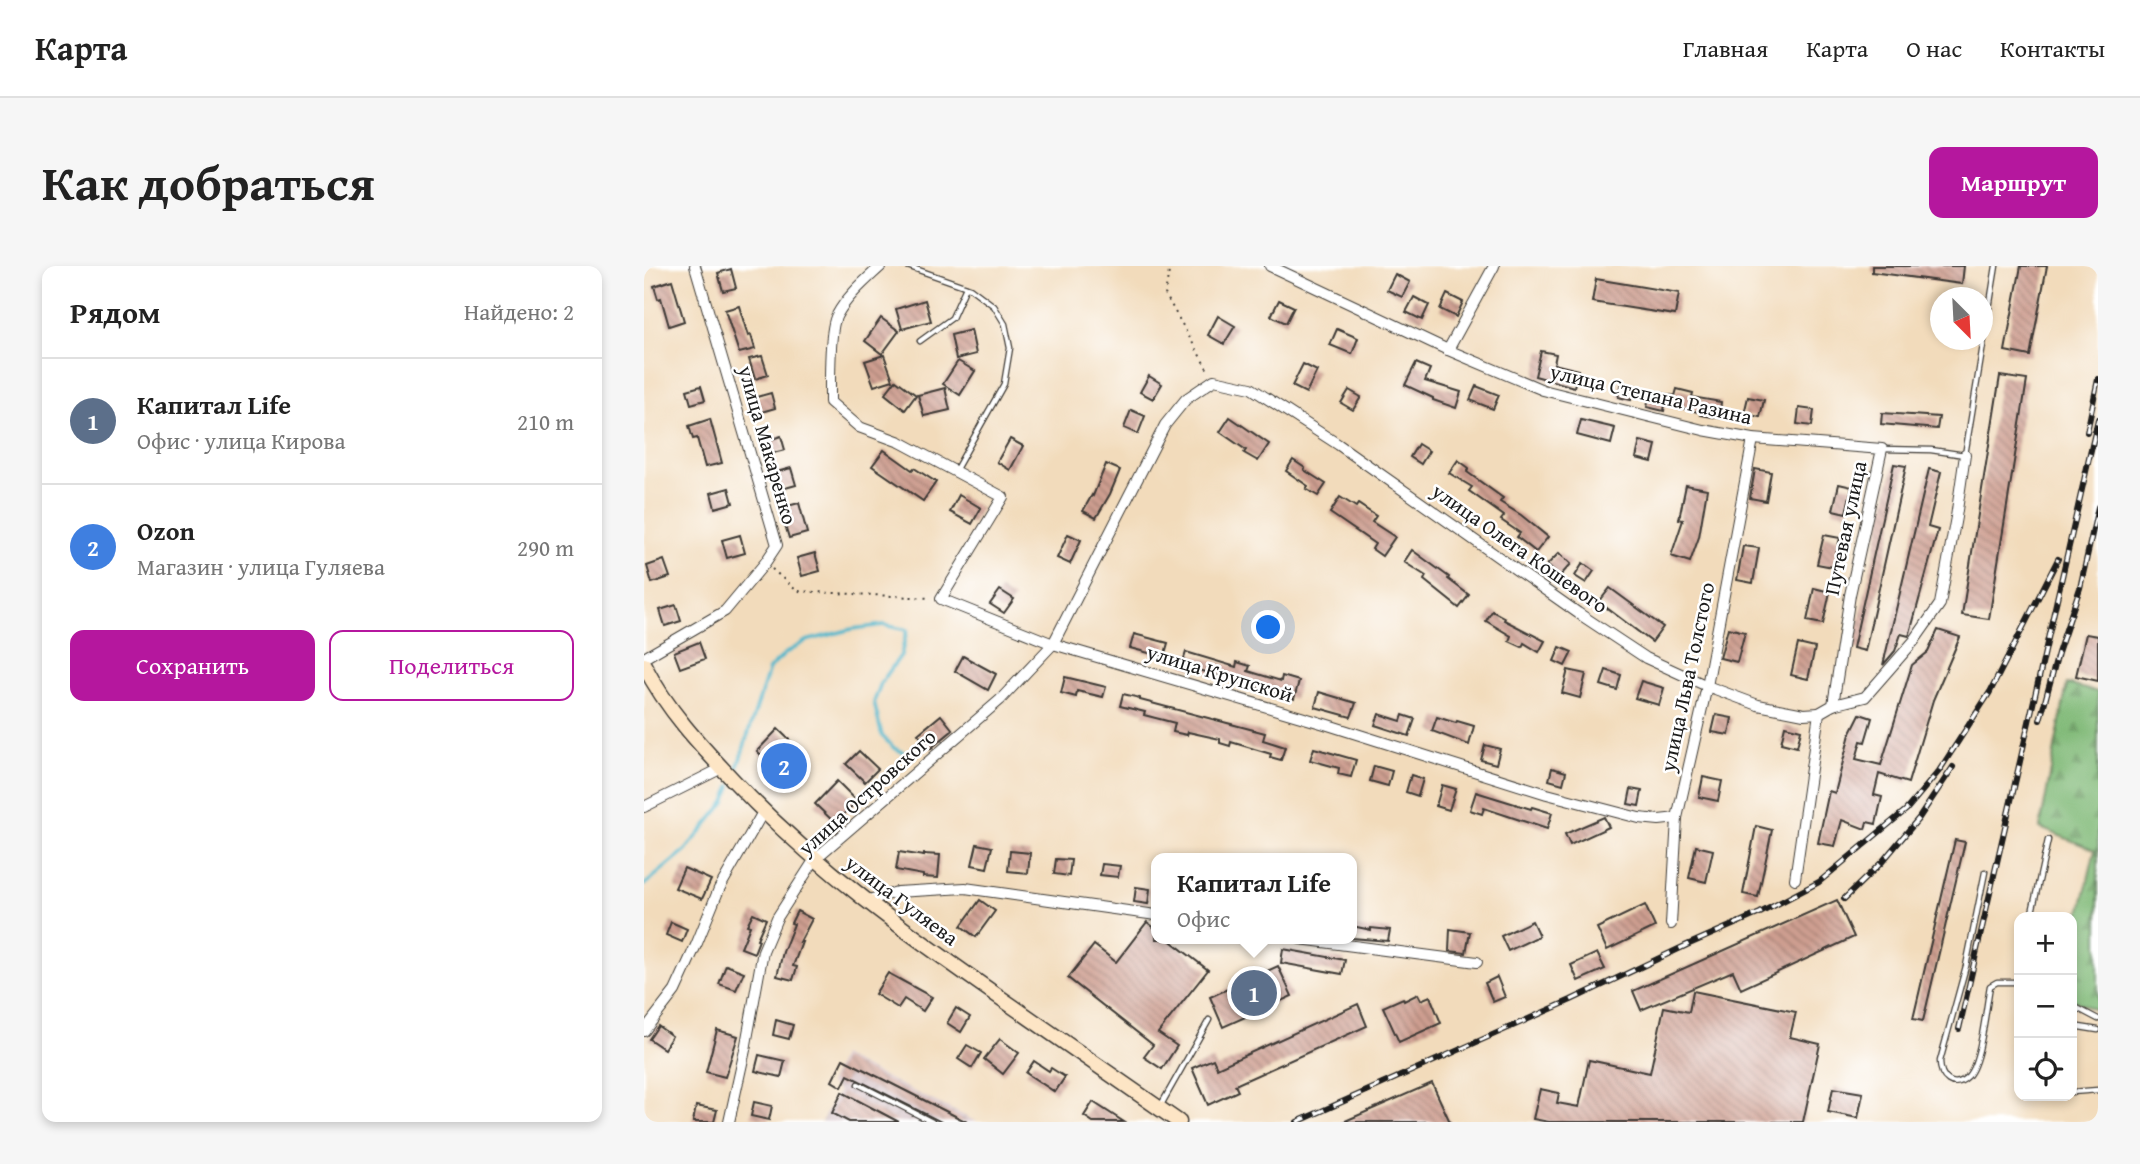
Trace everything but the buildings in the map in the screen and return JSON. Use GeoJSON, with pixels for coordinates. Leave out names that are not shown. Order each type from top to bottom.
{"type":"FeatureCollection","features":[{"type":"Feature","properties":{"kind":"main road","name":"улица Гуляева"},"geometry":{"type":"LineString","coordinates":[[644,665],[655,687],[698,743],[763,812],[815,859],[865,901],[959,969],[1179,1122]]}},
{"type":"Feature","properties":{"kind":"street","name":"улица Макаренко"},"geometry":{"type":"LineString","coordinates":[[644,658],[725,611],[777,545],[695,266]]}},
{"type":"Feature","properties":{"kind":"street"},"geometry":{"type":"LineString","coordinates":[[881,266],[835,316],[830,362],[830,402],[859,427],[900,442],[1003,497],[941,598]]}},
{"type":"Feature","properties":{"kind":"street","name":"улица Степана Разина"},"geometry":{"type":"LineString","coordinates":[[1270,266],[1543,390],[1653,419],[1753,439],[1882,449]]}},
{"type":"Feature","properties":{"kind":"street"},"geometry":{"type":"LineString","coordinates":[[1448,349],[1494,266]]}},
{"type":"Feature","properties":{"kind":"street"},"geometry":{"type":"LineString","coordinates":[[1053,643],[1165,425],[1186,399],[1214,380]]}},
{"type":"Feature","properties":{"kind":"street","name":"улица Олега Кошевого"},"geometry":{"type":"LineString","coordinates":[[1214,380],[1251,388],[1339,445],[1578,613],[1646,657],[1707,686],[1758,705],[1804,714],[1819,713]]}},
{"type":"Feature","properties":{"kind":"street","name":"улица Льва Толстого"},"geometry":{"type":"LineString","coordinates":[[1671,924],[1677,818],[1707,686],[1753,439]]}},
{"type":"Feature","properties":{"kind":"street","name":"Путевая улица"},"geometry":{"type":"LineString","coordinates":[[1833,705],[1850,595],[1882,449]]}},
{"type":"Feature","properties":{"kind":"street"},"geometry":{"type":"LineString","coordinates":[[1795,879],[1819,713],[1833,705],[1865,698],[1914,641],[1940,604],[1965,455]]}},
{"type":"Feature","properties":{"kind":"street","name":"улица Крупской"},"geometry":{"type":"LineString","coordinates":[[941,598],[1053,643],[1547,794],[1639,818],[1677,818]]}},
{"type":"Feature","properties":{"kind":"street","name":"улица Островского"},"geometry":{"type":"LineString","coordinates":[[729,1122],[763,951],[792,892],[815,859],[999,700],[1053,643]]}},
{"type":"Feature","properties":{"kind":"street"},"geometry":{"type":"LineString","coordinates":[[644,807],[722,768]]}},
{"type":"Feature","properties":{"kind":"street"},"geometry":{"type":"LineString","coordinates":[[644,1031],[675,991],[698,943],[719,889],[763,812]]}},
{"type":"Feature","properties":{"kind":"street"},"geometry":{"type":"LineString","coordinates":[[865,901],[897,892],[965,888],[1151,914]]}},
{"type":"Feature","properties":{"kind":"street"},"geometry":{"type":"LineString","coordinates":[[1338,944],[1477,962]]}},
{"type":"Feature","properties":{"kind":"lane"},"geometry":{"type":"LineString","coordinates":[[907,266],[966,286],[994,306],[1005,324],[1010,348],[1004,384],[955,471]]}},
{"type":"Feature","properties":{"kind":"lane"},"geometry":{"type":"LineString","coordinates":[[1965,455],[1996,266]]}},
{"type":"Feature","properties":{"kind":"lane"},"geometry":{"type":"LineString","coordinates":[[920,341],[952,318],[966,286]]}},
{"type":"Feature","properties":{"kind":"lane","name":"Путевая улица"},"geometry":{"type":"LineString","coordinates":[[1882,449],[1931,450],[1965,455]]}},
{"type":"Feature","properties":{"kind":"lane"},"geometry":{"type":"LineString","coordinates":[[2032,912],[2048,840]]}},
{"type":"Feature","properties":{"kind":"lane"},"geometry":{"type":"LineString","coordinates":[[1985,872],[1966,966],[1940,1061],[1940,1071],[1944,1078],[1958,1082],[1967,1077],[1976,1063],[1990,986],[1997,982],[2014,981]]}},
{"type":"Feature","properties":{"kind":"lane"},"geometry":{"type":"LineString","coordinates":[[2077,1008],[2098,1019]]}},
{"type":"Feature","properties":{"kind":"lane"},"geometry":{"type":"LineString","coordinates":[[1159,1108],[1209,1020]]}},
{"type":"Feature","properties":{"kind":"lane"},"geometry":{"type":"LineString","coordinates":[[2077,1027],[2098,1030]]}},
{"type":"Feature","properties":{"kind":"lane"},"geometry":{"type":"LineString","coordinates":[[858,1084],[932,1122]]}},
{"type":"Feature","properties":{"kind":"lane"},"geometry":{"type":"LineString","coordinates":[[2077,1092],[2098,1090]]}},
{"type":"Feature","properties":{"kind":"path"},"geometry":{"type":"LineString","coordinates":[[1170,266],[1165,294],[1214,380]]}},
{"type":"Feature","properties":{"kind":"path"},"geometry":{"type":"LineString","coordinates":[[765,563],[797,591],[941,598]]}},
{"type":"Feature","properties":{"kind":"shaded area"},"geometry":{"type":"Polygon","coordinates":[[[841,1056],[977,1122],[821,1122],[839,1091],[829,1084],[841,1056]]]}},
{"type":"Feature","properties":{"kind":"green space"},"geometry":{"type":"Polygon","coordinates":[[[2067,684],[2098,692],[2098,1011],[2077,1002],[2077,927],[2095,850],[2040,828],[2067,684]]]}},
{"type":"Feature","properties":{"kind":"waterway"},"geometry":{"type":"LineString","coordinates":[[735,775],[769,669],[786,653],[806,641],[852,629],[884,625],[907,630],[901,655],[881,683],[874,702],[882,736],[894,748],[913,757]]}},
{"type":"Feature","properties":{"kind":"waterway"},"geometry":{"type":"LineString","coordinates":[[644,885],[686,850],[725,802],[731,786]]}},
{"type":"Feature","properties":{"kind":"railway"},"geometry":{"type":"LineString","coordinates":[[2087,432],[2098,379]]}},
{"type":"Feature","properties":{"kind":"railway"},"geometry":{"type":"LineString","coordinates":[[1959,1029],[2098,419]]}},
{"type":"Feature","properties":{"kind":"railway"},"geometry":{"type":"LineString","coordinates":[[2040,720],[2058,653],[2080,588],[2098,507]]}},
{"type":"Feature","properties":{"kind":"railway"},"geometry":{"type":"LineString","coordinates":[[1297,1122],[1571,1000],[1760,913],[1819,882],[1906,810],[1939,771],[1990,692],[2058,559]]}},
{"type":"Feature","properties":{"kind":"railway"},"geometry":{"type":"LineString","coordinates":[[1844,899],[1882,862],[1919,818],[1953,767]]}},
{"type":"Feature","properties":{"kind":"place","name":"Ozon"},"geometry":{"type":"Point","coordinates":[784,766]}},
{"type":"Feature","properties":{"kind":"place","name":"Капитал Life"},"geometry":{"type":"Point","coordinates":[1254,993]}}]}
